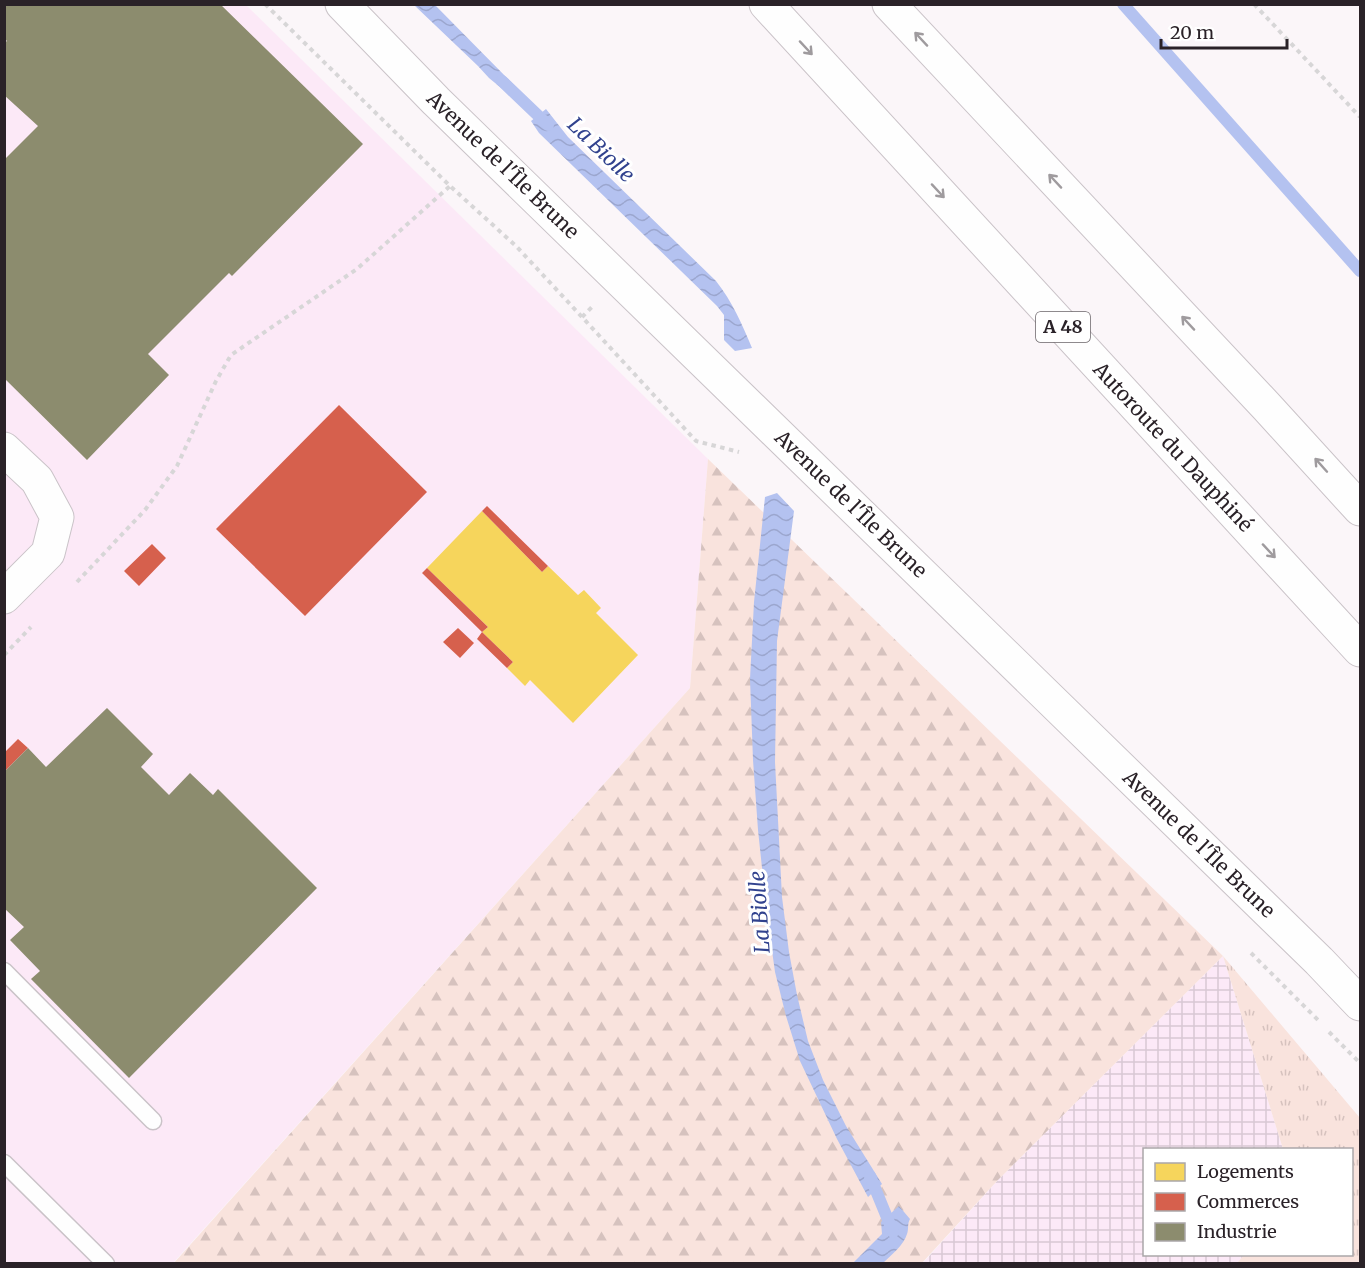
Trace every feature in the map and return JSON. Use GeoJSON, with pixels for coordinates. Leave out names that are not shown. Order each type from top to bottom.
{"type":"FeatureCollection","features":[{"type":"Feature","properties":{"kind":"main road","name":"Avenue de l'Île Brune"},"geometry":{"type":"LineString","coordinates":[[342,4],[436,100],[1319,961],[1360,1004]]}},
{"type":"Feature","properties":{"kind":"main road","name":"Autoroute du Dauphiné"},"geometry":{"type":"LineString","coordinates":[[766,4],[1360,650]]}},
{"type":"Feature","properties":{"kind":"main road"},"geometry":{"type":"LineString","coordinates":[[889,4],[1267,406],[1360,509]]}},
{"type":"Feature","properties":{"kind":"main road"},"geometry":{"type":"LineString","coordinates":[[4,449],[37,480],[57,517],[48,553],[4,597]]}},
{"type":"Feature","properties":{"kind":"lane"},"geometry":{"type":"LineString","coordinates":[[4,971],[153,1121]]}},
{"type":"Feature","properties":{"kind":"lane"},"geometry":{"type":"LineString","coordinates":[[4,1163],[106,1263]]}},
{"type":"Feature","properties":{"kind":"path"},"geometry":{"type":"LineString","coordinates":[[265,4],[450,186],[516,246],[696,441],[747,454]]}},
{"type":"Feature","properties":{"kind":"path"},"geometry":{"type":"LineString","coordinates":[[1254,4],[1360,117]]}},
{"type":"Feature","properties":{"kind":"path"},"geometry":{"type":"LineString","coordinates":[[70,590],[145,510],[177,466],[216,381],[231,356],[357,269],[450,186]]}},
{"type":"Feature","properties":{"kind":"path"},"geometry":{"type":"LineString","coordinates":[[4,655],[36,622]]}},
{"type":"Feature","properties":{"kind":"path"},"geometry":{"type":"LineString","coordinates":[[1243,945],[1319,1021]]}},
{"type":"Feature","properties":{"kind":"path"},"geometry":{"type":"LineString","coordinates":[[1327,1030],[1360,1063]]}},
{"type":"Feature","properties":{"kind":"shaded area"},"geometry":{"type":"Polygon","coordinates":[[[5,5],[246,5],[708,459],[690,688],[173,1263],[5,1264],[5,5]]]}},
{"type":"Feature","properties":{"kind":"shaded area"},"geometry":{"type":"Polygon","coordinates":[[[1223,956],[1283,1148],[1143,1148],[1143,1256],[1243,1256],[1237,1263],[922,1264],[997,1181],[1223,956]]]}},
{"type":"Feature","properties":{"kind":"green space"},"geometry":{"type":"Polygon","coordinates":[[[708,459],[1223,956],[997,1181],[922,1263],[173,1264],[690,688],[708,459]]]}},
{"type":"Feature","properties":{"kind":"green space"},"geometry":{"type":"Polygon","coordinates":[[[1223,956],[1360,1118],[1360,1263],[1237,1263],[1243,1256],[1353,1256],[1353,1148],[1283,1148],[1223,956]]]}},
{"type":"Feature","properties":{"kind":"water"},"geometry":{"type":"Polygon","coordinates":[[[414,5],[435,5],[517,88],[511,96],[489,78],[414,5]]]}},
{"type":"Feature","properties":{"kind":"water"},"geometry":{"type":"Polygon","coordinates":[[[546,109],[568,137],[716,281],[732,305],[752,348],[735,351],[724,340],[724,315],[717,306],[539,133],[531,121],[546,109]]]}},
{"type":"Feature","properties":{"kind":"water"},"geometry":{"type":"Polygon","coordinates":[[[777,493],[794,511],[777,641],[775,762],[782,897],[789,952],[808,1041],[823,1080],[846,1126],[882,1184],[868,1197],[800,1061],[775,972],[767,915],[758,830],[750,679],[754,602],[765,497],[777,493]]]}},
{"type":"Feature","properties":{"kind":"water"},"geometry":{"type":"Polygon","coordinates":[[[899,1206],[910,1219],[907,1234],[900,1246],[883,1263],[853,1263],[882,1234],[881,1222],[899,1206]]]}},
{"type":"Feature","properties":{"kind":"building: Logements"},"geometry":{"type":"Polygon","coordinates":[[[482,511],[542,572],[548,566],[578,595],[584,590],[601,608],[596,613],[638,655],[573,723],[530,680],[525,686],[507,668],[513,662],[482,632],[488,627],[427,568],[482,511]]]}},
{"type":"Feature","properties":{"kind":"building: Commerces"},"geometry":{"type":"Polygon","coordinates":[[[339,405],[427,492],[305,616],[216,529],[339,405]]]}},
{"type":"Feature","properties":{"kind":"building: Commerces"},"geometry":{"type":"Polygon","coordinates":[[[487,506],[548,566],[542,572],[482,511],[487,506]]]}},
{"type":"Feature","properties":{"kind":"building: Commerces"},"geometry":{"type":"Polygon","coordinates":[[[152,544],[166,558],[139,586],[124,571],[152,544]]]}},
{"type":"Feature","properties":{"kind":"building: Commerces"},"geometry":{"type":"Polygon","coordinates":[[[427,568],[488,627],[482,632],[422,573],[427,568]]]}},
{"type":"Feature","properties":{"kind":"building: Commerces"},"geometry":{"type":"Polygon","coordinates":[[[458,628],[474,643],[460,658],[443,642],[458,628]]]}},
{"type":"Feature","properties":{"kind":"building: Commerces"},"geometry":{"type":"Polygon","coordinates":[[[482,632],[513,662],[507,668],[477,639],[482,632]]]}},
{"type":"Feature","properties":{"kind":"building: Commerces"},"geometry":{"type":"Polygon","coordinates":[[[18,739],[28,748],[4,772],[4,753],[18,739]]]}},
{"type":"Feature","properties":{"kind":"building: Industrie"},"geometry":{"type":"Polygon","coordinates":[[[4,4],[220,4],[363,144],[232,276],[229,273],[148,354],[169,375],[87,460],[4,378],[4,160],[38,126],[4,95],[4,43],[7,41],[4,38],[4,4]]]}},
{"type":"Feature","properties":{"kind":"building: Industrie"},"geometry":{"type":"Polygon","coordinates":[[[107,708],[153,754],[141,767],[169,795],[190,773],[213,795],[218,789],[317,888],[129,1078],[31,979],[40,971],[10,940],[24,927],[4,908],[4,772],[28,748],[46,767],[107,708]]]}},
{"type":"Feature","properties":{"kind":"waterway"},"geometry":{"type":"LineString","coordinates":[[1123,4],[1360,271]]}},
{"type":"Feature","properties":{"kind":"waterway","name":"La Biolle"},"geometry":{"type":"LineString","coordinates":[[502,81],[548,125]]}},
{"type":"Feature","properties":{"kind":"waterway","name":"La Biolle"},"geometry":{"type":"LineString","coordinates":[[870,1176],[893,1232]]}}]}
